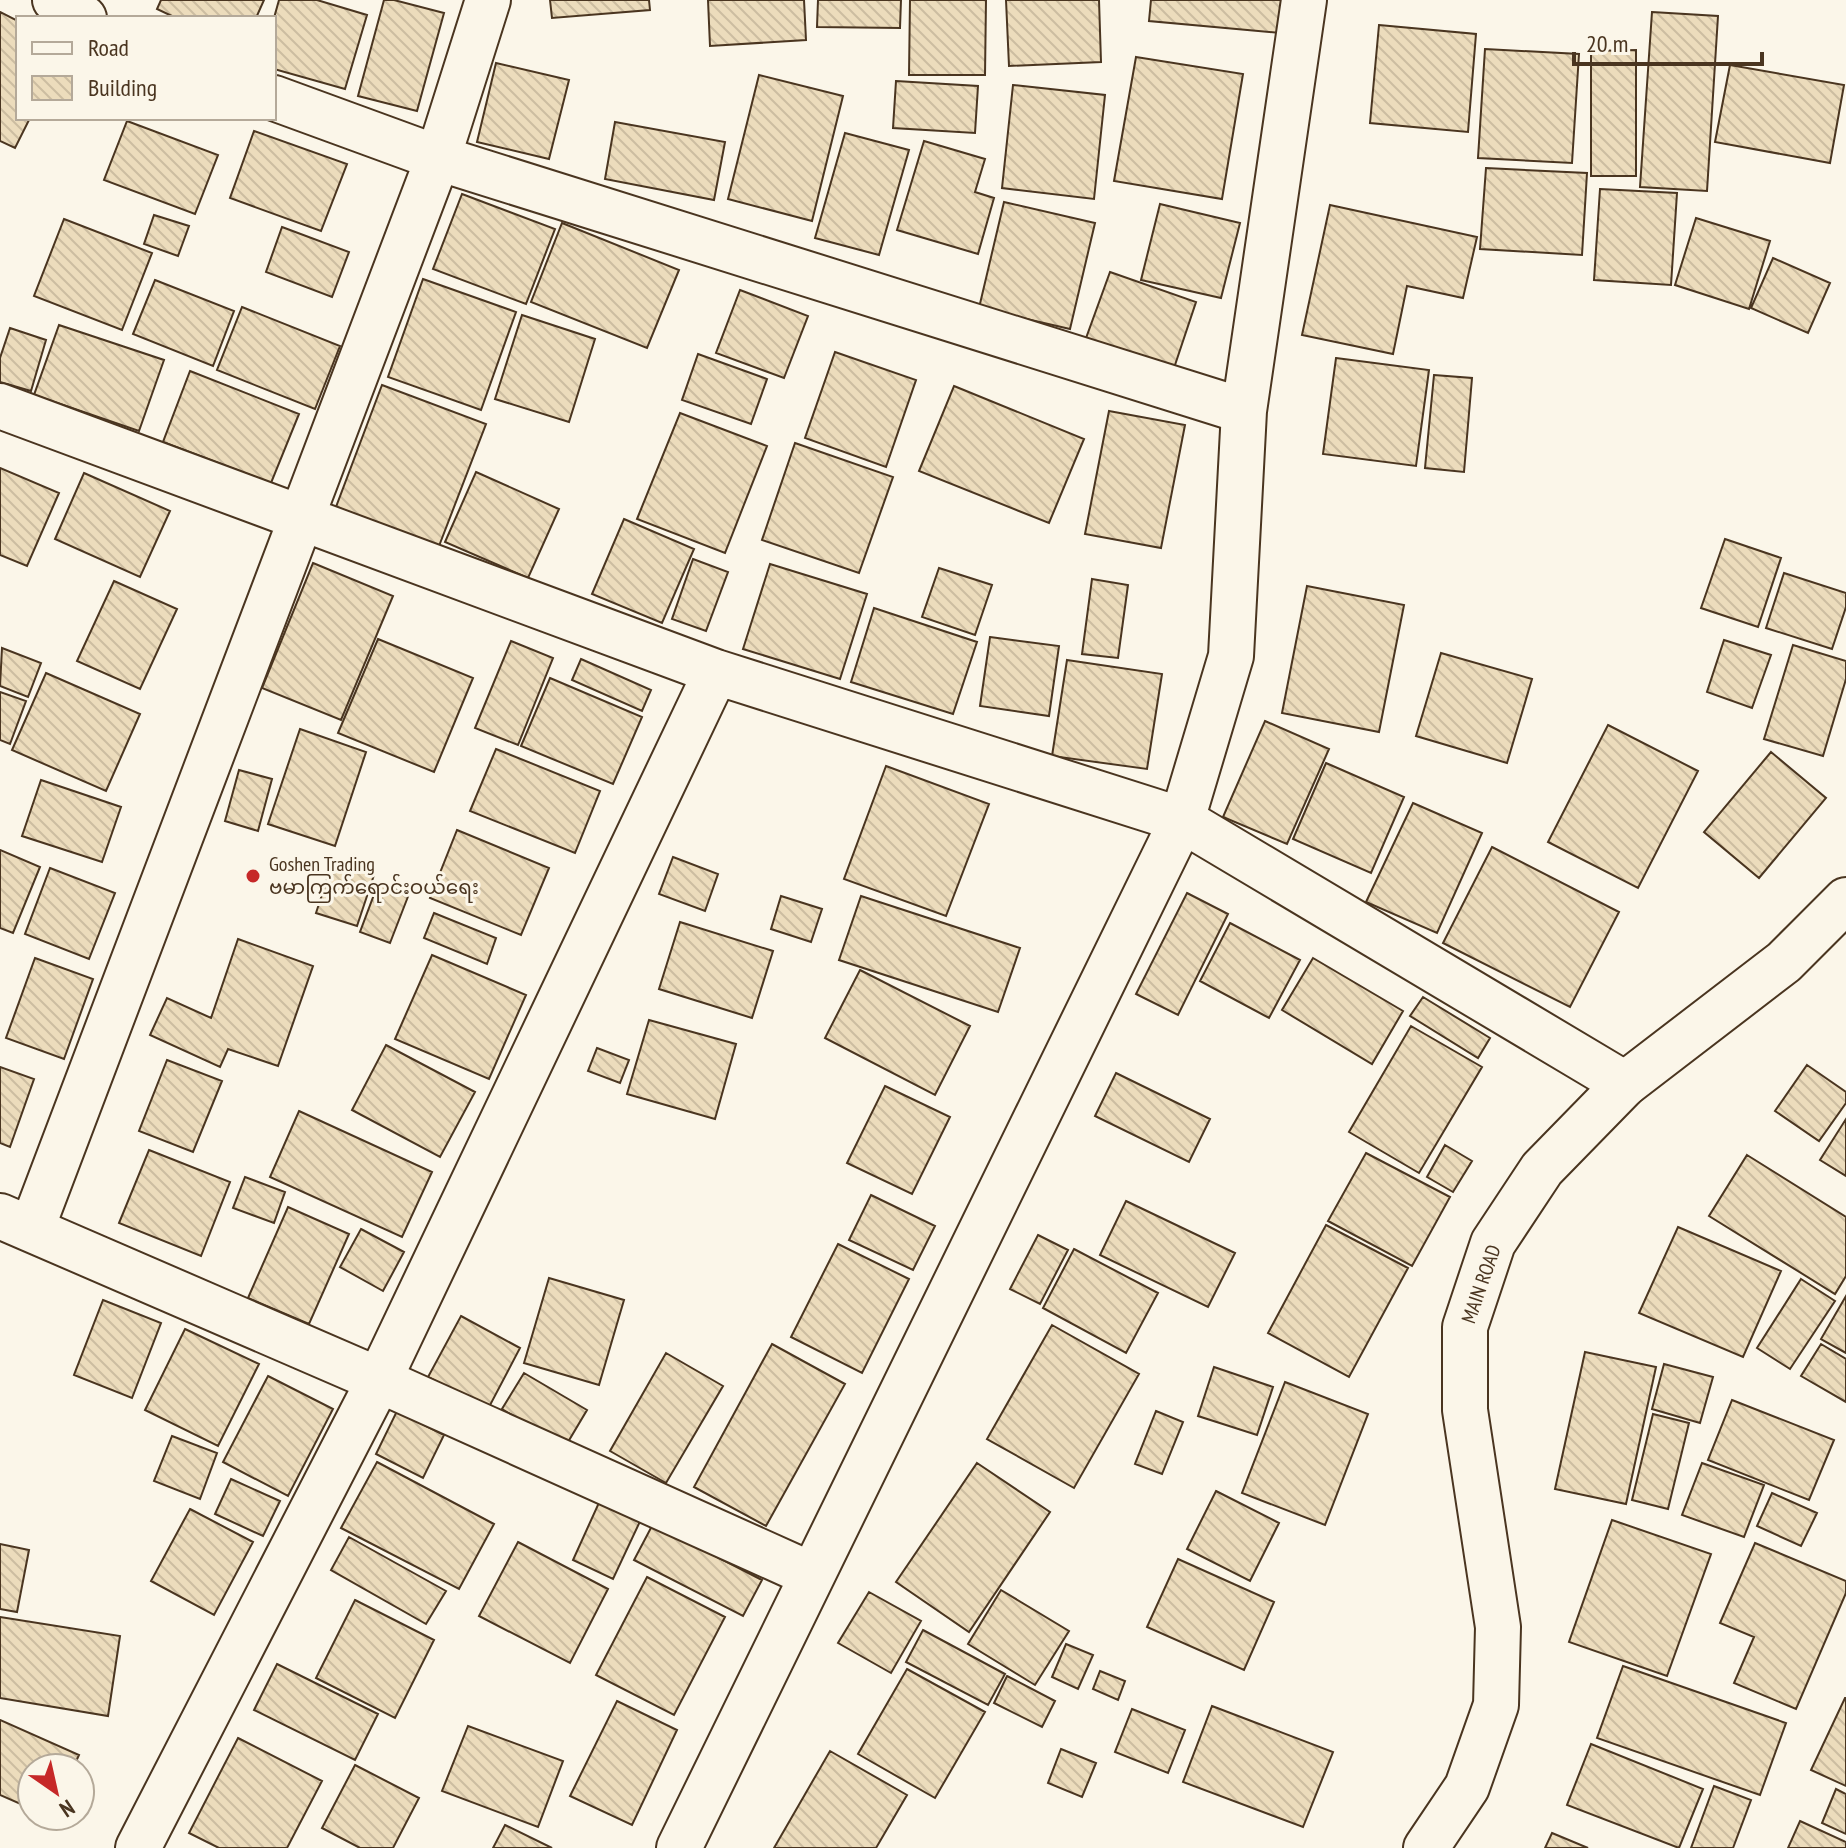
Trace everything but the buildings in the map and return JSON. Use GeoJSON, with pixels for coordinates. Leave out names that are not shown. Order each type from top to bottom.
{"type":"FeatureCollection","features":[{"type":"Feature","properties":{"kind":"street"},"geometry":{"type":"LineString","coordinates":[[55,0],[81,16]]}},
{"type":"Feature","properties":{"kind":"street"},"geometry":{"type":"LineString","coordinates":[[488,0],[438,158],[301,519],[16,1222],[379,1380],[812,1575]]}},
{"type":"Feature","properties":{"kind":"street"},"geometry":{"type":"LineString","coordinates":[[679,1848],[1182,820],[1231,656],[1244,411],[1304,0]]}},
{"type":"Feature","properties":{"kind":"street"},"geometry":{"type":"LineString","coordinates":[[276,99],[438,158],[1244,411]]}},
{"type":"Feature","properties":{"kind":"street"},"geometry":{"type":"LineString","coordinates":[[0,406],[716,672],[1182,820],[1625,1084]]}},
{"type":"Feature","properties":{"kind":"street"},"geometry":{"type":"LineString","coordinates":[[138,1848],[379,1380],[716,672]]}},
{"type":"Feature","properties":{"kind":"street","name":"MAIN ROAD"},"geometry":{"type":"LineString","coordinates":[[1426,1848],[1467,1787],[1496,1705],[1498,1627],[1465,1410],[1465,1327],[1493,1243],[1542,1169],[1625,1084],[1784,962],[1846,900]]}},
{"type":"Feature","properties":{"kind":"place","name":"Goshen Trading ဗမာကြက်ရောင်းဝယ်ရေး"},"geometry":{"type":"Point","coordinates":[253,876]}}]}
